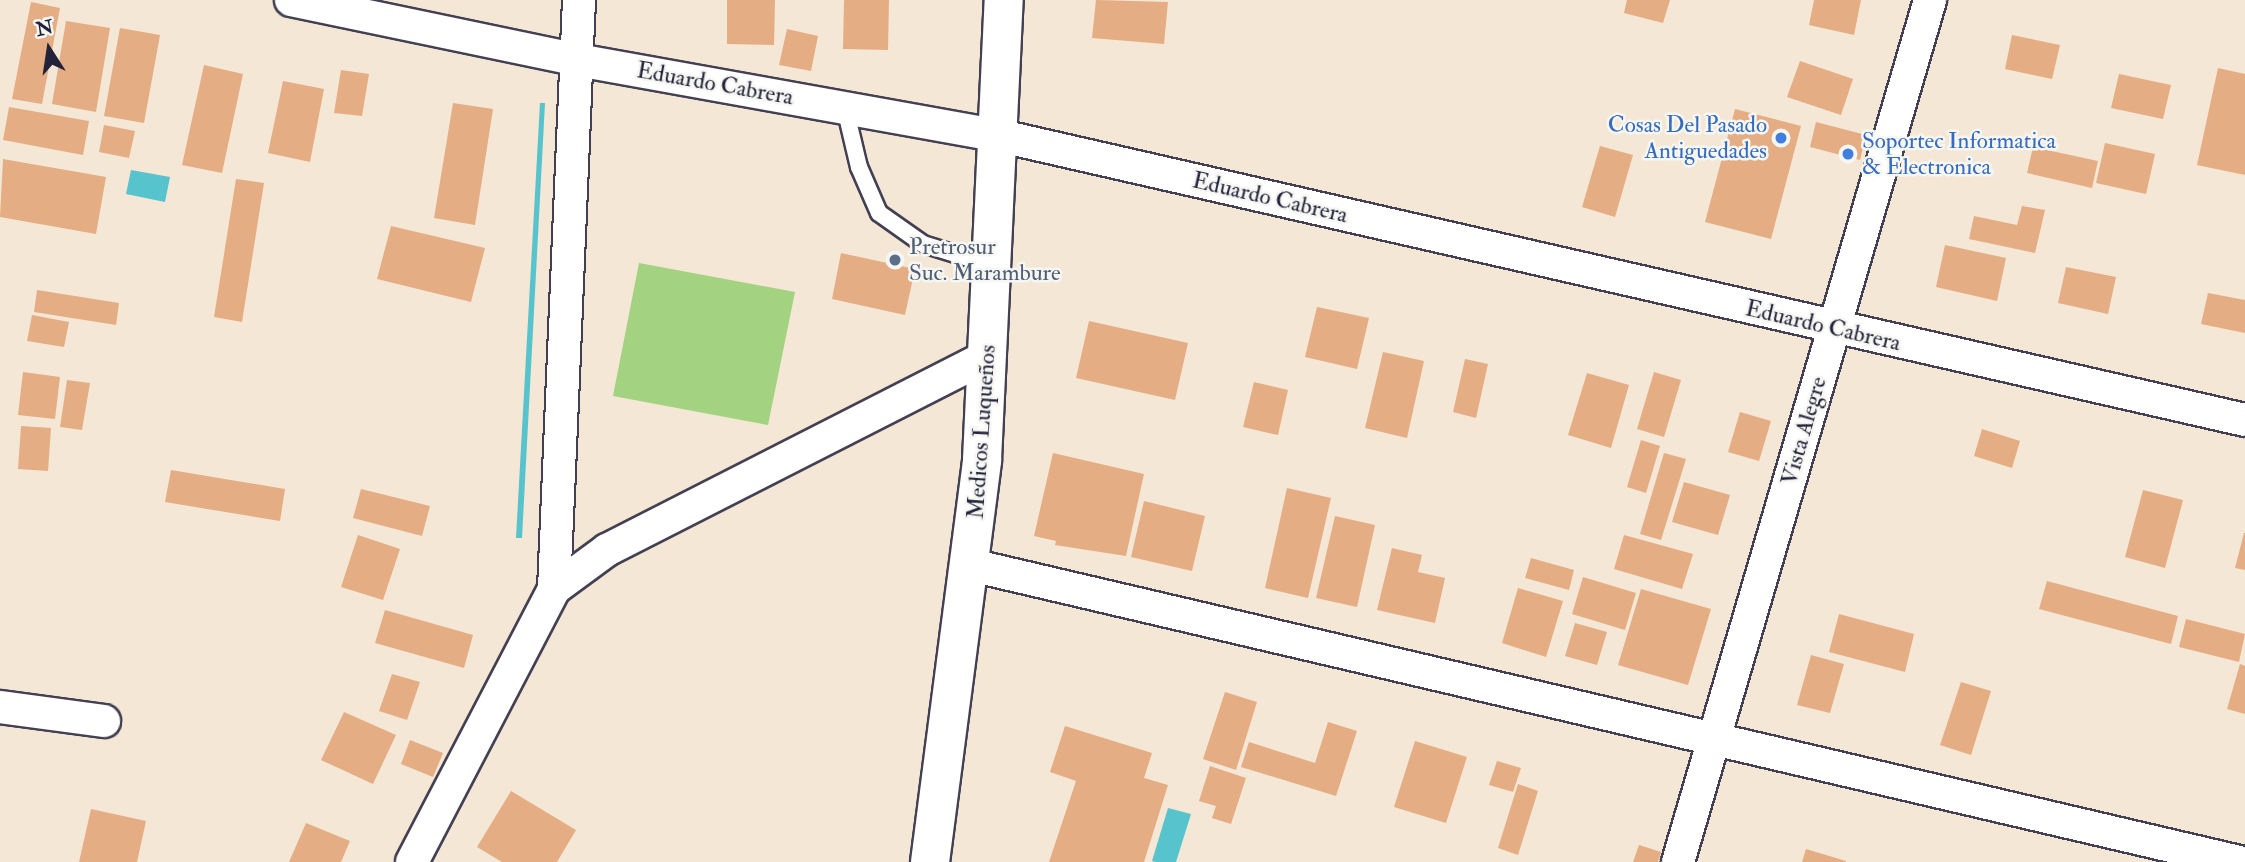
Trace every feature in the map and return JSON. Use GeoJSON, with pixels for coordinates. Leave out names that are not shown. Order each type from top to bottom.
{"type":"FeatureCollection","features":[{"type":"Feature","properties":{"kind":"street","name":"Eduardo Cabrera"},"geometry":{"type":"LineString","coordinates":[[291,0],[578,60],[1001,136],[1834,329],[2245,420]]}},
{"type":"Feature","properties":{"kind":"street"},"geometry":{"type":"LineString","coordinates":[[412,862],[554,589],[579,0]]}},
{"type":"Feature","properties":{"kind":"street","name":"Medicos Luqueños"},"geometry":{"type":"LineString","coordinates":[[930,862],[971,565],[989,355],[1001,136],[1004,0]]}},
{"type":"Feature","properties":{"kind":"street","name":"Vista Alegre"},"geometry":{"type":"LineString","coordinates":[[1678,862],[1930,0]]}},
{"type":"Feature","properties":{"kind":"street"},"geometry":{"type":"LineString","coordinates":[[554,589],[607,550],[989,355]]}},
{"type":"Feature","properties":{"kind":"street"},"geometry":{"type":"LineString","coordinates":[[971,565],[2239,862]]}},
{"type":"Feature","properties":{"kind":"street"},"geometry":{"type":"LineString","coordinates":[[0,707],[104,720]]}},
{"type":"Feature","properties":{"kind":"lane"},"geometry":{"type":"LineString","coordinates":[[845,108],[859,167],[879,213],[923,244],[993,266]]}},
{"type":"Feature","properties":{"kind":"green space"},"geometry":{"type":"Polygon","coordinates":[[[639,263],[795,292],[768,425],[613,396],[639,263]]]}},
{"type":"Feature","properties":{"kind":"water"},"geometry":{"type":"Polygon","coordinates":[[[540,103],[545,103],[522,538],[516,538],[540,103]]]}},
{"type":"Feature","properties":{"kind":"water"},"geometry":{"type":"Polygon","coordinates":[[[131,170],[170,177],[165,202],[126,194],[131,170]]]}},
{"type":"Feature","properties":{"kind":"water"},"geometry":{"type":"Polygon","coordinates":[[[1168,808],[1191,814],[1176,862],[1152,861],[1168,808]]]}},
{"type":"Feature","properties":{"kind":"building"},"geometry":{"type":"Polygon","coordinates":[[[727,0],[775,0],[774,45],[727,44],[727,0]]]}},
{"type":"Feature","properties":{"kind":"building"},"geometry":{"type":"Polygon","coordinates":[[[844,0],[889,0],[888,50],[843,49],[844,0]]]}},
{"type":"Feature","properties":{"kind":"building"},"geometry":{"type":"Polygon","coordinates":[[[1096,0],[1168,2],[1164,44],[1092,38],[1096,0]]]}},
{"type":"Feature","properties":{"kind":"building"},"geometry":{"type":"Polygon","coordinates":[[[1627,0],[1670,0],[1663,23],[1624,13],[1627,0]]]}},
{"type":"Feature","properties":{"kind":"building"},"geometry":{"type":"Polygon","coordinates":[[[1814,0],[1861,0],[1854,35],[1809,25],[1814,0]]]}},
{"type":"Feature","properties":{"kind":"building"},"geometry":{"type":"Polygon","coordinates":[[[31,2],[60,8],[42,104],[12,99],[31,2]]]}},
{"type":"Feature","properties":{"kind":"building"},"geometry":{"type":"Polygon","coordinates":[[[66,21],[110,28],[96,112],[52,104],[66,21]]]}},
{"type":"Feature","properties":{"kind":"building"},"geometry":{"type":"Polygon","coordinates":[[[120,28],[160,35],[144,123],[104,116],[120,28]]]}},
{"type":"Feature","properties":{"kind":"building"},"geometry":{"type":"Polygon","coordinates":[[[787,29],[818,36],[811,71],[779,65],[787,29]]]}},
{"type":"Feature","properties":{"kind":"building"},"geometry":{"type":"Polygon","coordinates":[[[2012,35],[2060,45],[2052,79],[2005,69],[2012,35]]]}},
{"type":"Feature","properties":{"kind":"building"},"geometry":{"type":"Polygon","coordinates":[[[1800,61],[1853,79],[1841,115],[1787,97],[1800,61]]]}},
{"type":"Feature","properties":{"kind":"building"},"geometry":{"type":"Polygon","coordinates":[[[204,65],[243,74],[222,173],[182,165],[204,65]]]}},
{"type":"Feature","properties":{"kind":"building"},"geometry":{"type":"Polygon","coordinates":[[[2218,68],[2245,74],[2245,175],[2197,165],[2218,68]]]}},
{"type":"Feature","properties":{"kind":"building"},"geometry":{"type":"Polygon","coordinates":[[[341,70],[369,74],[362,116],[334,113],[341,70]]]}},
{"type":"Feature","properties":{"kind":"building"},"geometry":{"type":"Polygon","coordinates":[[[2119,74],[2171,85],[2163,119],[2111,108],[2119,74]]]}},
{"type":"Feature","properties":{"kind":"building"},"geometry":{"type":"Polygon","coordinates":[[[283,81],[324,89],[310,162],[268,153],[283,81]]]}},
{"type":"Feature","properties":{"kind":"building"},"geometry":{"type":"Polygon","coordinates":[[[453,103],[493,109],[475,225],[434,218],[453,103]]]}},
{"type":"Feature","properties":{"kind":"building"},"geometry":{"type":"Polygon","coordinates":[[[9,107],[89,121],[83,155],[3,140],[9,107]]]}},
{"type":"Feature","properties":{"kind":"building"},"geometry":{"type":"Polygon","coordinates":[[[1735,109],[1801,126],[1771,239],[1705,222],[1735,109]]]}},
{"type":"Feature","properties":{"kind":"building"},"geometry":{"type":"Polygon","coordinates":[[[1816,122],[1866,135],[1860,160],[1810,147],[1816,122]]]}},
{"type":"Feature","properties":{"kind":"building"},"geometry":{"type":"Polygon","coordinates":[[[104,125],[135,131],[129,158],[99,152],[104,125]]]}},
{"type":"Feature","properties":{"kind":"building"},"geometry":{"type":"Polygon","coordinates":[[[2105,143],[2155,154],[2146,194],[2096,183],[2105,143]]]}},
{"type":"Feature","properties":{"kind":"building"},"geometry":{"type":"Polygon","coordinates":[[[1600,146],[1633,155],[1615,217],[1582,207],[1600,146]]]}},
{"type":"Feature","properties":{"kind":"building"},"geometry":{"type":"Polygon","coordinates":[[[2033,147],[2098,161],[2092,188],[2027,173],[2033,147]]]}},
{"type":"Feature","properties":{"kind":"building"},"geometry":{"type":"Polygon","coordinates":[[[3,159],[106,177],[96,234],[0,217],[3,159]]]}},
{"type":"Feature","properties":{"kind":"building"},"geometry":{"type":"Polygon","coordinates":[[[236,179],[264,183],[242,322],[214,317],[236,179]]]}},
{"type":"Feature","properties":{"kind":"building"},"geometry":{"type":"Polygon","coordinates":[[[2022,206],[2045,210],[2035,253],[1969,239],[1974,216],[2017,225],[2022,206]]]}},
{"type":"Feature","properties":{"kind":"building"},"geometry":{"type":"Polygon","coordinates":[[[391,226],[485,248],[471,302],[377,279],[391,226]]]}},
{"type":"Feature","properties":{"kind":"building"},"geometry":{"type":"Polygon","coordinates":[[[1945,245],[2006,258],[1997,301],[1936,287],[1945,245]]]}},
{"type":"Feature","properties":{"kind":"building"},"geometry":{"type":"Polygon","coordinates":[[[841,253],[915,269],[905,315],[832,299],[841,253]]]}},
{"type":"Feature","properties":{"kind":"building"},"geometry":{"type":"Polygon","coordinates":[[[2066,267],[2116,277],[2108,314],[2058,303],[2066,267]]]}},
{"type":"Feature","properties":{"kind":"building"},"geometry":{"type":"Polygon","coordinates":[[[37,290],[119,303],[116,325],[34,312],[37,290]]]}},
{"type":"Feature","properties":{"kind":"building"},"geometry":{"type":"Polygon","coordinates":[[[2208,293],[2245,300],[2245,333],[2201,324],[2208,293]]]}},
{"type":"Feature","properties":{"kind":"building"},"geometry":{"type":"Polygon","coordinates":[[[1317,307],[1369,318],[1357,369],[1305,357],[1317,307]]]}},
{"type":"Feature","properties":{"kind":"building"},"geometry":{"type":"Polygon","coordinates":[[[32,315],[69,322],[64,347],[27,341],[32,315]]]}},
{"type":"Feature","properties":{"kind":"building"},"geometry":{"type":"Polygon","coordinates":[[[1089,321],[1188,343],[1175,400],[1076,378],[1089,321]]]}},
{"type":"Feature","properties":{"kind":"building"},"geometry":{"type":"Polygon","coordinates":[[[1383,352],[1424,361],[1407,438],[1365,428],[1383,352]]]}},
{"type":"Feature","properties":{"kind":"building"},"geometry":{"type":"Polygon","coordinates":[[[1465,359],[1488,364],[1476,418],[1453,412],[1465,359]]]}},
{"type":"Feature","properties":{"kind":"building"},"geometry":{"type":"Polygon","coordinates":[[[23,372],[60,377],[55,419],[18,415],[23,372]]]}},
{"type":"Feature","properties":{"kind":"building"},"geometry":{"type":"Polygon","coordinates":[[[1654,372],[1681,380],[1664,437],[1637,429],[1654,372]]]}},
{"type":"Feature","properties":{"kind":"building"},"geometry":{"type":"Polygon","coordinates":[[[1587,373],[1629,385],[1611,448],[1568,435],[1587,373]]]}},
{"type":"Feature","properties":{"kind":"building"},"geometry":{"type":"Polygon","coordinates":[[[67,380],[90,383],[82,430],[60,427],[67,380]]]}},
{"type":"Feature","properties":{"kind":"building"},"geometry":{"type":"Polygon","coordinates":[[[1254,382],[1288,390],[1278,435],[1243,427],[1254,382]]]}},
{"type":"Feature","properties":{"kind":"building"},"geometry":{"type":"Polygon","coordinates":[[[1740,412],[1771,421],[1759,461],[1728,452],[1740,412]]]}},
{"type":"Feature","properties":{"kind":"building"},"geometry":{"type":"Polygon","coordinates":[[[21,426],[51,428],[48,471],[18,469],[21,426]]]}},
{"type":"Feature","properties":{"kind":"building"},"geometry":{"type":"Polygon","coordinates":[[[1982,429],[2020,441],[2012,468],[1974,456],[1982,429]]]}},
{"type":"Feature","properties":{"kind":"building"},"geometry":{"type":"Polygon","coordinates":[[[1641,440],[1660,446],[1646,493],[1627,487],[1641,440]]]}},
{"type":"Feature","properties":{"kind":"building"},"geometry":{"type":"Polygon","coordinates":[[[1053,453],[1144,474],[1126,556],[1055,545],[1056,541],[1034,536],[1053,453]]]}},
{"type":"Feature","properties":{"kind":"building"},"geometry":{"type":"Polygon","coordinates":[[[1664,453],[1686,459],[1661,540],[1640,534],[1664,453]]]}},
{"type":"Feature","properties":{"kind":"building"},"geometry":{"type":"Polygon","coordinates":[[[171,470],[285,489],[280,521],[165,502],[171,470]]]}},
{"type":"Feature","properties":{"kind":"building"},"geometry":{"type":"Polygon","coordinates":[[[1684,482],[1730,495],[1718,535],[1672,522],[1684,482]]]}},
{"type":"Feature","properties":{"kind":"building"},"geometry":{"type":"Polygon","coordinates":[[[1287,488],[1331,498],[1308,598],[1265,588],[1287,488]]]}},
{"type":"Feature","properties":{"kind":"building"},"geometry":{"type":"Polygon","coordinates":[[[361,489],[430,506],[422,536],[353,518],[361,489]]]}},
{"type":"Feature","properties":{"kind":"building"},"geometry":{"type":"Polygon","coordinates":[[[2143,490],[2183,500],[2165,568],[2125,557],[2143,490]]]}},
{"type":"Feature","properties":{"kind":"building"},"geometry":{"type":"Polygon","coordinates":[[[1144,501],[1205,516],[1192,571],[1131,557],[1144,501]]]}},
{"type":"Feature","properties":{"kind":"building"},"geometry":{"type":"Polygon","coordinates":[[[1335,516],[1375,525],[1357,607],[1316,598],[1335,516]]]}},
{"type":"Feature","properties":{"kind":"building"},"geometry":{"type":"Polygon","coordinates":[[[2245,533],[2245,570],[2235,568],[2245,533]]]}},
{"type":"Feature","properties":{"kind":"building"},"geometry":{"type":"Polygon","coordinates":[[[358,535],[400,549],[383,600],[341,587],[358,535]]]}},
{"type":"Feature","properties":{"kind":"building"},"geometry":{"type":"Polygon","coordinates":[[[1624,535],[1693,554],[1682,589],[1614,569],[1624,535]]]}},
{"type":"Feature","properties":{"kind":"building"},"geometry":{"type":"Polygon","coordinates":[[[1392,548],[1422,555],[1418,572],[1445,578],[1435,623],[1377,610],[1392,548]]]}},
{"type":"Feature","properties":{"kind":"building"},"geometry":{"type":"Polygon","coordinates":[[[1531,558],[1574,570],[1569,590],[1525,578],[1531,558]]]}},
{"type":"Feature","properties":{"kind":"building"},"geometry":{"type":"Polygon","coordinates":[[[1583,577],[1636,593],[1625,630],[1572,614],[1583,577]]]}},
{"type":"Feature","properties":{"kind":"building"},"geometry":{"type":"Polygon","coordinates":[[[2047,581],[2178,616],[2171,644],[2039,609],[2047,581]]]}},
{"type":"Feature","properties":{"kind":"building"},"geometry":{"type":"Polygon","coordinates":[[[1518,588],[1563,601],[1546,657],[1502,643],[1518,588]]]}},
{"type":"Feature","properties":{"kind":"building"},"geometry":{"type":"Polygon","coordinates":[[[1641,589],[1711,609],[1688,685],[1618,665],[1641,589]]]}},
{"type":"Feature","properties":{"kind":"building"},"geometry":{"type":"Polygon","coordinates":[[[385,610],[473,635],[464,668],[375,643],[385,610]]]}},
{"type":"Feature","properties":{"kind":"building"},"geometry":{"type":"Polygon","coordinates":[[[1839,614],[1914,634],[1905,672],[1829,652],[1839,614]]]}},
{"type":"Feature","properties":{"kind":"building"},"geometry":{"type":"Polygon","coordinates":[[[2186,619],[2245,634],[2239,662],[2179,647],[2186,619]]]}},
{"type":"Feature","properties":{"kind":"building"},"geometry":{"type":"Polygon","coordinates":[[[1575,623],[1607,632],[1597,665],[1565,656],[1575,623]]]}},
{"type":"Feature","properties":{"kind":"building"},"geometry":{"type":"Polygon","coordinates":[[[1811,655],[1844,664],[1830,713],[1797,705],[1811,655]]]}},
{"type":"Feature","properties":{"kind":"building"},"geometry":{"type":"Polygon","coordinates":[[[2240,664],[2245,666],[2245,714],[2227,709],[2240,664]]]}},
{"type":"Feature","properties":{"kind":"building"},"geometry":{"type":"Polygon","coordinates":[[[392,674],[420,682],[407,720],[379,711],[392,674]]]}},
{"type":"Feature","properties":{"kind":"building"},"geometry":{"type":"Polygon","coordinates":[[[1961,682],[1991,691],[1971,755],[1940,745],[1961,682]]]}},
{"type":"Feature","properties":{"kind":"building"},"geometry":{"type":"Polygon","coordinates":[[[1225,692],[1257,702],[1236,770],[1203,759],[1225,692]]]}},
{"type":"Feature","properties":{"kind":"building"},"geometry":{"type":"Polygon","coordinates":[[[344,712],[396,735],[373,784],[321,760],[344,712]]]}},
{"type":"Feature","properties":{"kind":"building"},"geometry":{"type":"Polygon","coordinates":[[[1328,722],[1357,731],[1336,796],[1241,767],[1249,742],[1315,763],[1328,722]]]}},
{"type":"Feature","properties":{"kind":"building"},"geometry":{"type":"Polygon","coordinates":[[[1065,726],[1152,753],[1144,778],[1168,785],[1144,862],[1049,862],[1076,781],[1050,772],[1065,726]]]}},
{"type":"Feature","properties":{"kind":"building"},"geometry":{"type":"Polygon","coordinates":[[[410,740],[443,753],[433,777],[401,764],[410,740]]]}},
{"type":"Feature","properties":{"kind":"building"},"geometry":{"type":"Polygon","coordinates":[[[1415,741],[1467,757],[1446,823],[1394,807],[1415,741]]]}},
{"type":"Feature","properties":{"kind":"building"},"geometry":{"type":"Polygon","coordinates":[[[1497,761],[1521,768],[1513,792],[1489,785],[1497,761]]]}},
{"type":"Feature","properties":{"kind":"building"},"geometry":{"type":"Polygon","coordinates":[[[1210,766],[1246,778],[1231,824],[1212,818],[1216,806],[1199,801],[1210,766]]]}},
{"type":"Feature","properties":{"kind":"building"},"geometry":{"type":"Polygon","coordinates":[[[1518,784],[1538,791],[1518,855],[1498,848],[1518,784]]]}},
{"type":"Feature","properties":{"kind":"building"},"geometry":{"type":"Polygon","coordinates":[[[511,791],[576,830],[557,862],[502,862],[477,847],[511,791]]]}},
{"type":"Feature","properties":{"kind":"building"},"geometry":{"type":"Polygon","coordinates":[[[91,809],[146,821],[137,862],[79,862],[91,809]]]}},
{"type":"Feature","properties":{"kind":"building"},"geometry":{"type":"Polygon","coordinates":[[[306,823],[350,841],[341,862],[289,862],[306,823]]]}},
{"type":"Feature","properties":{"kind":"building"},"geometry":{"type":"Polygon","coordinates":[[[1639,845],[1661,852],[1658,862],[1633,862],[1639,845]]]}},
{"type":"Feature","properties":{"kind":"building"},"geometry":{"type":"Polygon","coordinates":[[[1806,849],[1846,861],[1846,862],[1802,862],[1806,849]]]}},
{"type":"Feature","properties":{"kind":"place","name":"Cosas Del Pasado Antiguedades"},"geometry":{"type":"Point","coordinates":[1781,138]}},
{"type":"Feature","properties":{"kind":"place","name":"Soportec Informatica & Electronica"},"geometry":{"type":"Point","coordinates":[1848,154]}},
{"type":"Feature","properties":{"kind":"place","name":"Pretrosur Suc. Marambure"},"geometry":{"type":"Point","coordinates":[895,260]}}]}
